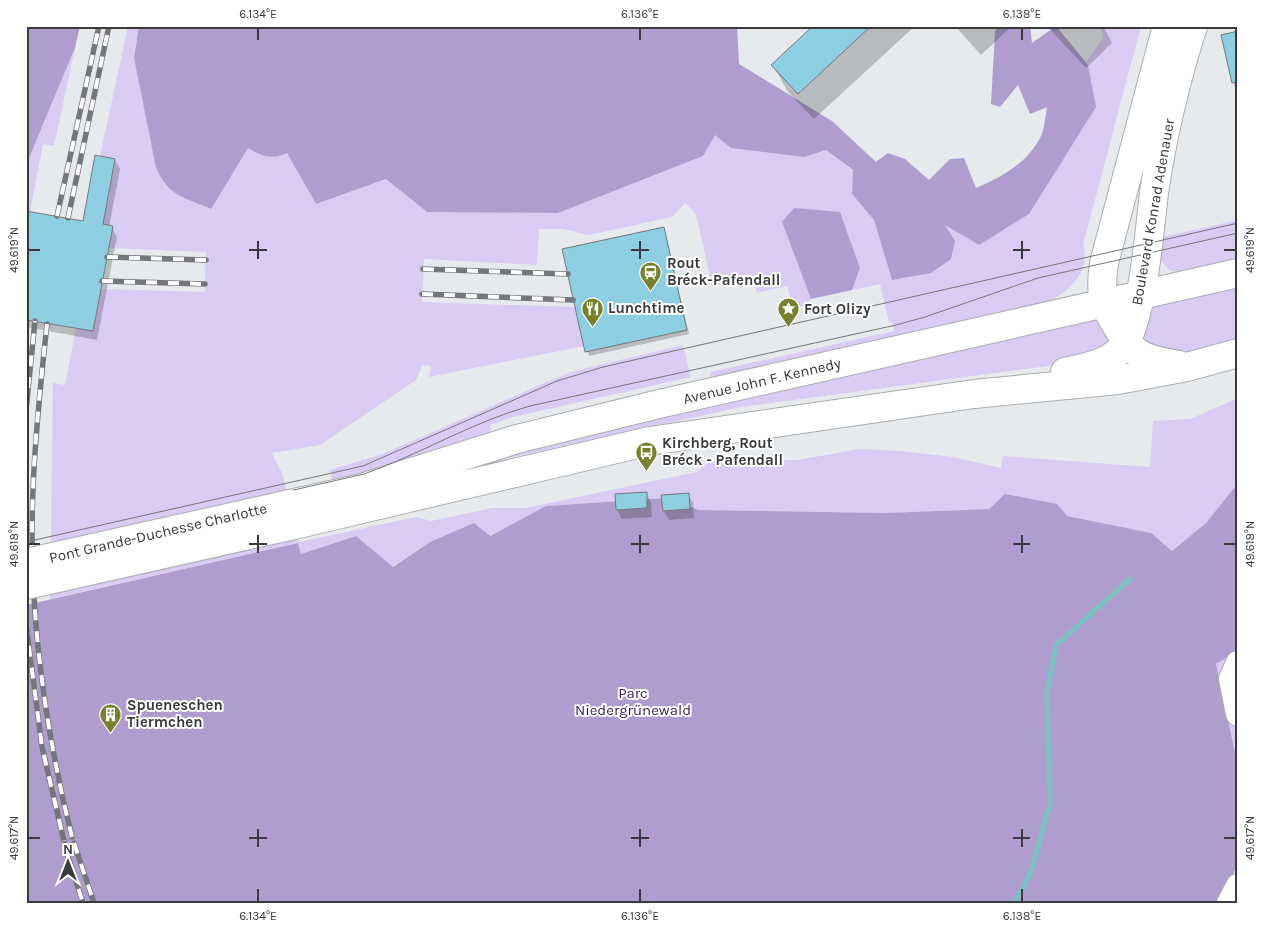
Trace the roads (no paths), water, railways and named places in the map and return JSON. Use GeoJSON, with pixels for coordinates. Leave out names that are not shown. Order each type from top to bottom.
{"type":"FeatureCollection","features":[{"type":"Feature","properties":{"kind":"main road","name":"Boulevard Konrad Adenauer"},"geometry":{"type":"LineString","coordinates":[[1126,341],[1105,303],[1101,280],[1104,262],[1166,26]]}},
{"type":"Feature","properties":{"kind":"main road","name":"Boulevard Konrad Adenauer"},"geometry":{"type":"LineString","coordinates":[[1126,341],[1140,295],[1155,191],[1172,100],[1193,26]]}},
{"type":"Feature","properties":{"kind":"main road","name":"Avenue John F. Kennedy"},"geometry":{"type":"LineString","coordinates":[[292,514],[358,489],[516,438],[1238,274]]}},
{"type":"Feature","properties":{"kind":"main road"},"geometry":{"type":"LineString","coordinates":[[974,394],[1097,365],[1114,355],[1126,341],[1136,352],[1147,358],[1187,367]]}},
{"type":"Feature","properties":{"kind":"main road"},"geometry":{"type":"LineString","coordinates":[[292,514],[650,441],[974,394],[1118,380],[1187,367],[1238,353]]}},
{"type":"Feature","properties":{"kind":"main road","name":"Pont Grande-Duchesse Charlotte"},"geometry":{"type":"LineString","coordinates":[[26,563],[292,514]]}},
{"type":"Feature","properties":{"kind":"main road","name":"Pont Grande-Duchesse Charlotte"},"geometry":{"type":"LineString","coordinates":[[26,584],[292,514]]}},
{"type":"Feature","properties":{"kind":"street"},"geometry":{"type":"LineString","coordinates":[[1238,663],[1231,679],[1238,714]]}},
{"type":"Feature","properties":{"kind":"street"},"geometry":{"type":"LineString","coordinates":[[1229,903],[1238,886]]}},
{"type":"Feature","properties":{"kind":"waterway"},"geometry":{"type":"LineString","coordinates":[[1014,903],[1030,875],[1050,804],[1047,692],[1056,645],[1130,579]]}},
{"type":"Feature","properties":{"kind":"tram line"},"geometry":{"type":"LineString","coordinates":[[26,542],[363,466],[557,381],[603,367],[1238,223]]}},
{"type":"Feature","properties":{"kind":"tram line"},"geometry":{"type":"LineString","coordinates":[[26,551],[364,474],[467,429],[530,406],[896,325],[925,317],[1038,278],[1238,233]]}},
{"type":"Feature","properties":{"kind":"railway"},"geometry":{"type":"LineString","coordinates":[[57,216],[99,26]]}},
{"type":"Feature","properties":{"kind":"railway"},"geometry":{"type":"LineString","coordinates":[[68,218],[109,26]]}},
{"type":"Feature","properties":{"kind":"railway"},"geometry":{"type":"LineString","coordinates":[[107,257],[206,260]]}},
{"type":"Feature","properties":{"kind":"railway"},"geometry":{"type":"LineString","coordinates":[[423,269],[568,274]]}},
{"type":"Feature","properties":{"kind":"railway"},"geometry":{"type":"LineString","coordinates":[[102,281],[205,284]]}},
{"type":"Feature","properties":{"kind":"railway"},"geometry":{"type":"LineString","coordinates":[[422,294],[573,300]]}},
{"type":"Feature","properties":{"kind":"railway"},"geometry":{"type":"LineString","coordinates":[[26,410],[35,321]]}},
{"type":"Feature","properties":{"kind":"railway"},"geometry":{"type":"LineString","coordinates":[[47,324],[38,407],[34,469],[33,577],[40,665],[46,709],[53,752],[72,837]]}},
{"type":"Feature","properties":{"kind":"railway"},"geometry":{"type":"LineString","coordinates":[[26,624],[42,747],[64,841]]}},
{"type":"Feature","properties":{"kind":"railway"},"geometry":{"type":"LineString","coordinates":[[74,843],[94,903]]}},
{"type":"Feature","properties":{"kind":"railway"},"geometry":{"type":"LineString","coordinates":[[65,847],[83,903]]}},
{"type":"Feature","properties":{"kind":"place","name":"Rout Bréck-Pafendall"},"geometry":{"type":"Point","coordinates":[651,291]}},
{"type":"Feature","properties":{"kind":"place","name":"Lunchtime"},"geometry":{"type":"Point","coordinates":[592,327]}},
{"type":"Feature","properties":{"kind":"place","name":"Fort Olizy"},"geometry":{"type":"Point","coordinates":[788,328]}},
{"type":"Feature","properties":{"kind":"place","name":"Kirchberg, Rout Bréck - Pafendall"},"geometry":{"type":"Point","coordinates":[646,471]}},
{"type":"Feature","properties":{"kind":"place","name":"Spueneschen Tiermchen"},"geometry":{"type":"Point","coordinates":[111,733]}},
{"type":"Feature","properties":{"kind":"park label","name":"Parc Niedergrünewald"},"geometry":{"type":"Point","coordinates":[633,702]}}]}
